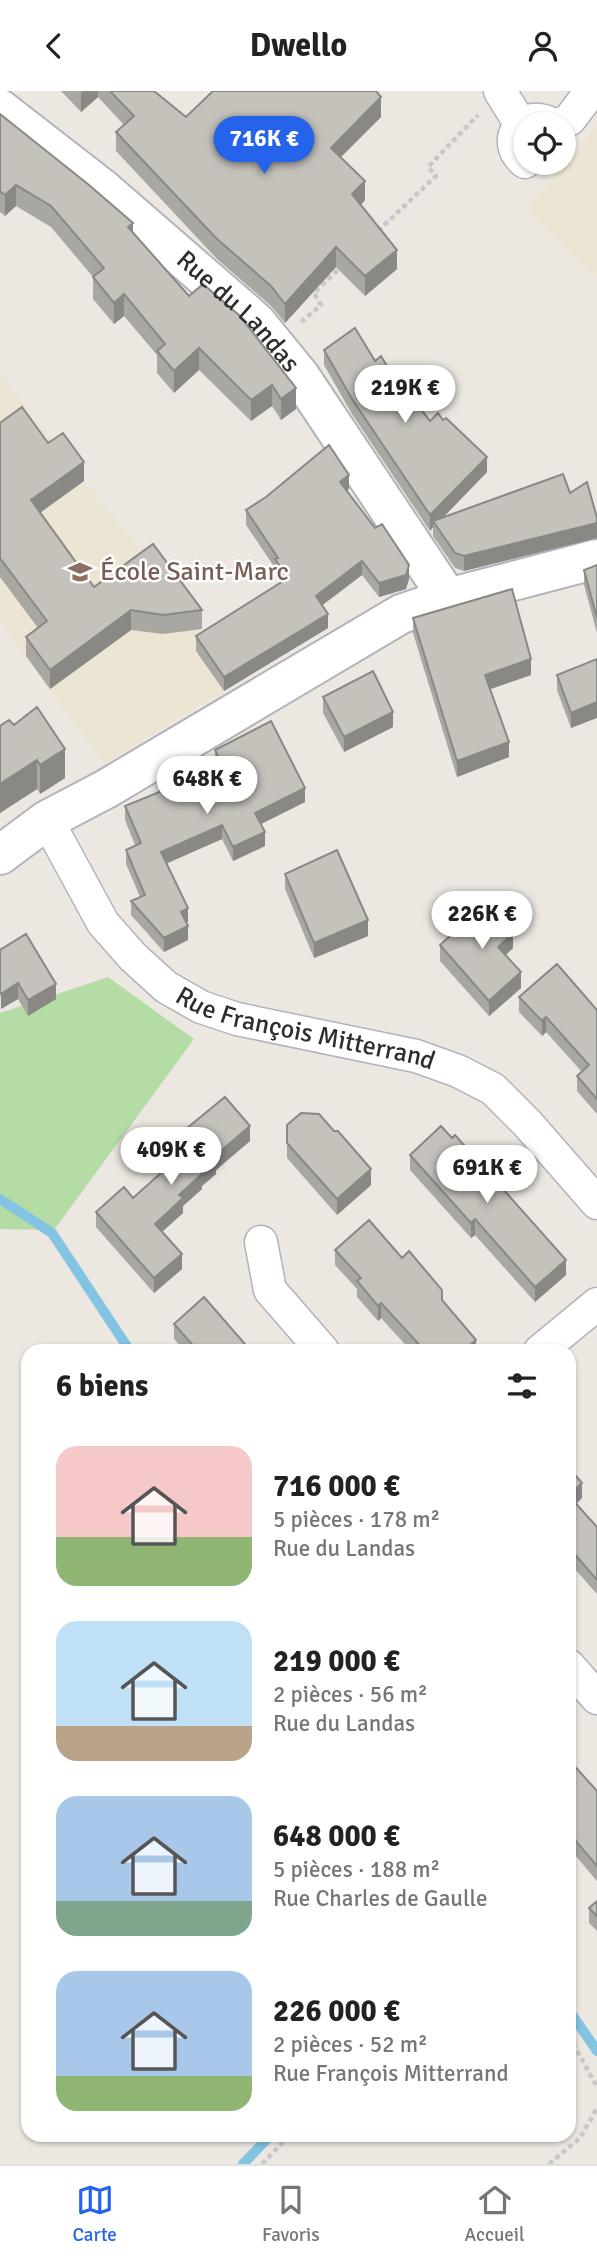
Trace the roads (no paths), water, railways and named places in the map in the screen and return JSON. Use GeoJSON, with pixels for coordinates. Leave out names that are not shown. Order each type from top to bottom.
{"type":"FeatureCollection","features":[{"type":"Feature","properties":{"kind":"main road","name":"Rue du Landas"},"geometry":{"type":"LineString","coordinates":[[0,109],[103,189],[256,322],[300,376],[448,598]]}},
{"type":"Feature","properties":{"kind":"main road"},"geometry":{"type":"LineString","coordinates":[[0,855],[47,820],[106,789],[401,614],[448,598],[597,559]]}},
{"type":"Feature","properties":{"kind":"street"},"geometry":{"type":"LineString","coordinates":[[500,91],[522,112]]}},
{"type":"Feature","properties":{"kind":"street"},"geometry":{"type":"LineString","coordinates":[[575,112],[591,91]]}},
{"type":"Feature","properties":{"kind":"street","name":"Rue François Mitterrand"},"geometry":{"type":"LineString","coordinates":[[47,820],[103,923],[133,957],[166,987],[201,1007],[237,1019],[416,1056],[458,1071],[493,1089],[527,1123],[597,1203]]}},
{"type":"Feature","properties":{"kind":"street"},"geometry":{"type":"LineString","coordinates":[[261,1242],[270,1290],[317,1344]]}},
{"type":"Feature","properties":{"kind":"street"},"geometry":{"type":"LineString","coordinates":[[548,1344],[597,1304]]}},
{"type":"Feature","properties":{"kind":"street"},"geometry":{"type":"LineString","coordinates":[[576,1674],[597,1698]]}},
{"type":"Feature","properties":{"kind":"waterway"},"geometry":{"type":"LineString","coordinates":[[0,1199],[52,1233],[125,1344]]}},
{"type":"Feature","properties":{"kind":"waterway"},"geometry":{"type":"LineString","coordinates":[[576,2020],[597,2051]]}},
{"type":"Feature","properties":{"kind":"waterway"},"geometry":{"type":"LineString","coordinates":[[243,2164],[264,2142]]}},
{"type":"Feature","properties":{"kind":"place","name":"École Saint-Marc"},"geometry":{"type":"Point","coordinates":[80,572]}}]}
